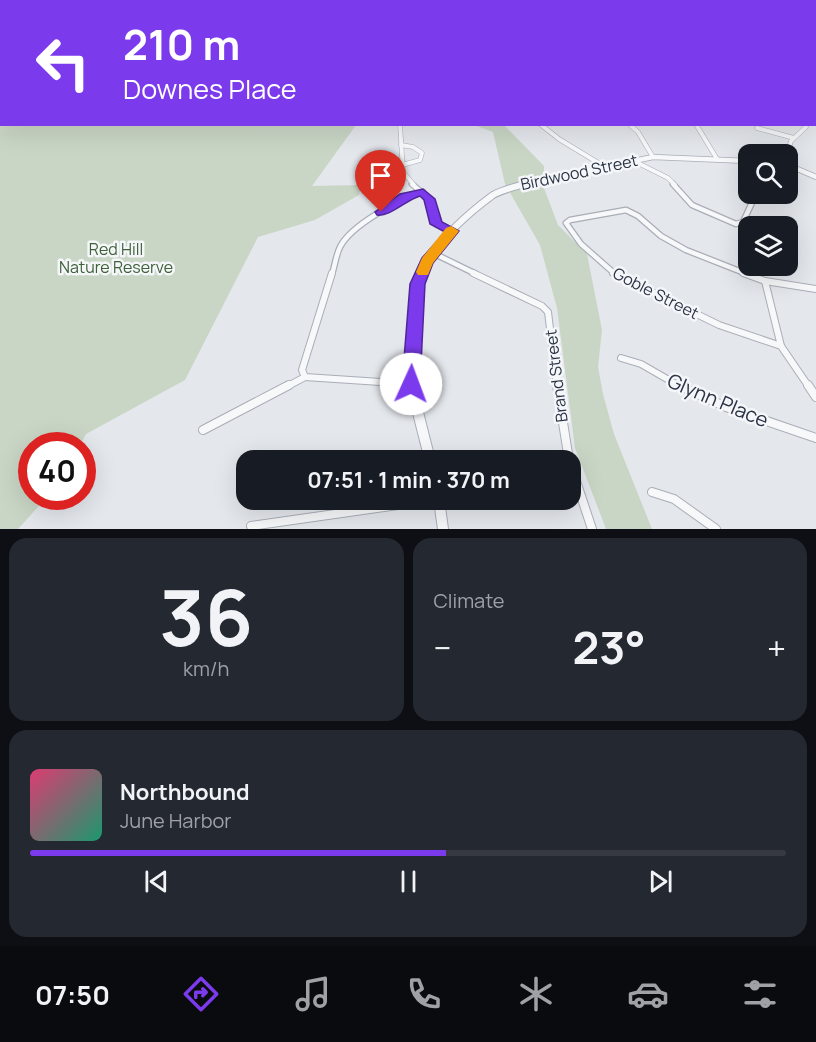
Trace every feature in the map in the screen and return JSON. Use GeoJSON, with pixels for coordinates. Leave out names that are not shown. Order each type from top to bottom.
{"type":"FeatureCollection","features":[{"type":"Feature","properties":{"kind":"street"},"geometry":{"type":"LineString","coordinates":[[400,126],[402,165],[406,178],[429,199],[436,224],[452,231]]}},
{"type":"Feature","properties":{"kind":"street"},"geometry":{"type":"LineString","coordinates":[[543,126],[559,139],[605,166]]}},
{"type":"Feature","properties":{"kind":"street"},"geometry":{"type":"LineString","coordinates":[[631,126],[638,132],[653,157]]}},
{"type":"Feature","properties":{"kind":"street"},"geometry":{"type":"LineString","coordinates":[[697,126],[717,159]]}},
{"type":"Feature","properties":{"kind":"street"},"geometry":{"type":"LineString","coordinates":[[790,144],[806,127]]}},
{"type":"Feature","properties":{"kind":"street"},"geometry":{"type":"LineString","coordinates":[[757,128],[794,138]]}},
{"type":"Feature","properties":{"kind":"street"},"geometry":{"type":"LineString","coordinates":[[400,144],[413,147],[422,153],[420,160],[402,165]]}},
{"type":"Feature","properties":{"kind":"street","name":"Birdwood Street"},"geometry":{"type":"LineString","coordinates":[[428,450],[411,384],[418,284],[433,253],[452,231],[495,194],[532,181],[653,157],[738,160]]}},
{"type":"Feature","properties":{"kind":"street"},"geometry":{"type":"LineString","coordinates":[[634,161],[668,178],[692,205],[733,223],[743,222],[751,204]]}},
{"type":"Feature","properties":{"kind":"street"},"geometry":{"type":"LineString","coordinates":[[798,169],[816,177]]}},
{"type":"Feature","properties":{"kind":"street"},"geometry":{"type":"LineString","coordinates":[[411,384],[310,379],[305,377],[302,370],[341,245],[397,201],[411,194],[423,192]]}},
{"type":"Feature","properties":{"kind":"street","name":"Goble Street"},"geometry":{"type":"LineString","coordinates":[[781,346],[719,325],[620,278],[571,232],[566,223],[570,220],[626,210],[638,216],[671,242],[765,281],[816,289]]}},
{"type":"Feature","properties":{"kind":"street","name":"Brand Street"},"geometry":{"type":"LineString","coordinates":[[433,253],[542,306],[548,312],[560,412],[568,450]]}},
{"type":"Feature","properties":{"kind":"street"},"geometry":{"type":"LineString","coordinates":[[765,281],[781,346],[816,397]]}},
{"type":"Feature","properties":{"kind":"street","name":"Glynn Place"},"geometry":{"type":"LineString","coordinates":[[621,358],[643,365],[669,382],[723,406],[816,438]]}},
{"type":"Feature","properties":{"kind":"street"},"geometry":{"type":"LineString","coordinates":[[203,430],[305,377]]}},
{"type":"Feature","properties":{"kind":"street"},"geometry":{"type":"LineString","coordinates":[[652,492],[674,499],[716,529]]}},
{"type":"Feature","properties":{"kind":"street","name":"Brand Street"},"geometry":{"type":"LineString","coordinates":[[581,496],[592,529]]}},
{"type":"Feature","properties":{"kind":"street"},"geometry":{"type":"LineString","coordinates":[[251,526],[362,510]]}},
{"type":"Feature","properties":{"kind":"street"},"geometry":{"type":"LineString","coordinates":[[440,510],[443,529]]}},
{"type":"Feature","properties":{"kind":"green space","name":"Red Hill Nature Reserve"},"geometry":{"type":"Polygon","coordinates":[[[0,126],[355,126],[312,186],[361,185],[359,195],[315,220],[258,237],[185,380],[90,432],[18,432],[18,510],[35,510],[18,529],[0,529],[0,126]]]}},
{"type":"Feature","properties":{"kind":"green space"},"geometry":{"type":"Polygon","coordinates":[[[477,126],[505,126],[544,166],[544,188],[558,225],[587,254],[602,330],[598,367],[603,394],[614,434],[652,529],[606,529],[581,464],[581,450],[575,448],[557,308],[540,245],[505,184],[493,132],[477,126]]]}},
{"type":"Feature","properties":{"kind":"slow traffic"},"geometry":{"type":"LineString","coordinates":[[423,272],[427,261],[451,230]]}},
{"type":"Feature","properties":{"kind":"route"},"geometry":{"type":"LineString","coordinates":[[381,212],[404,196],[423,192],[429,199],[436,224],[452,231],[427,261],[418,284],[411,384]]}}]}
